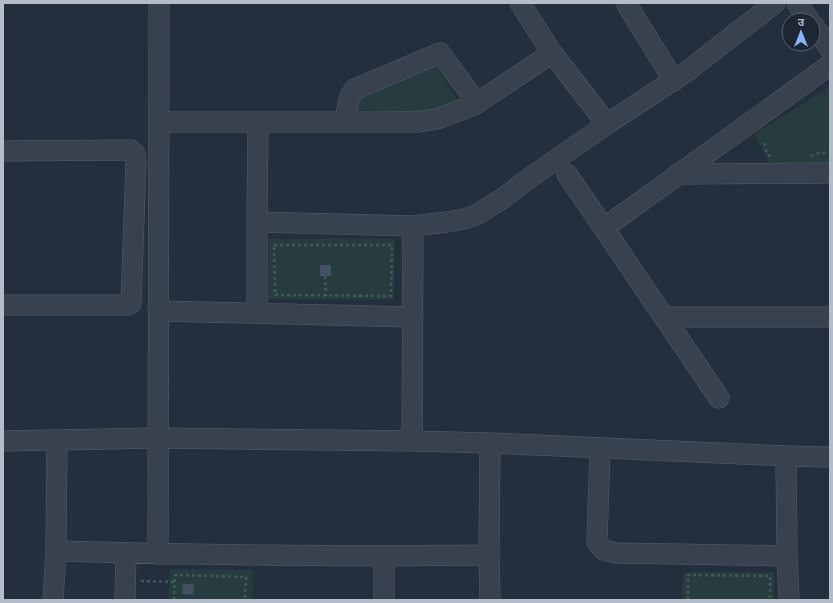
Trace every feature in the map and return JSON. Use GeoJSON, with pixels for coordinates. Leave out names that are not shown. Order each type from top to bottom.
{"type":"FeatureCollection","features":[{"type":"Feature","properties":{"kind":"street"},"geometry":{"type":"LineString","coordinates":[[158,554],[159,3]]}},
{"type":"Feature","properties":{"kind":"street"},"geometry":{"type":"LineString","coordinates":[[520,3],[552,53],[607,124]]}},
{"type":"Feature","properties":{"kind":"street"},"geometry":{"type":"LineString","coordinates":[[626,3],[674,81]]}},
{"type":"Feature","properties":{"kind":"street"},"geometry":{"type":"LineString","coordinates":[[257,222],[413,226],[465,219],[476,215],[502,199],[607,124],[674,81],[775,3]]}},
{"type":"Feature","properties":{"kind":"street"},"geometry":{"type":"LineString","coordinates":[[797,3],[803,12]]}},
{"type":"Feature","properties":{"kind":"street"},"geometry":{"type":"LineString","coordinates":[[821,36],[830,49]]}},
{"type":"Feature","properties":{"kind":"street"},"geometry":{"type":"LineString","coordinates":[[346,122],[349,99],[355,89],[440,53],[477,103]]}},
{"type":"Feature","properties":{"kind":"street"},"geometry":{"type":"LineString","coordinates":[[159,122],[417,122],[437,119],[477,103],[552,53]]}},
{"type":"Feature","properties":{"kind":"street"},"geometry":{"type":"LineString","coordinates":[[604,228],[830,65]]}},
{"type":"Feature","properties":{"kind":"street"},"geometry":{"type":"LineString","coordinates":[[257,313],[258,122]]}},
{"type":"Feature","properties":{"kind":"street"},"geometry":{"type":"LineString","coordinates":[[3,151],[131,150],[135,154],[136,162],[131,303],[127,305],[3,305]]}},
{"type":"Feature","properties":{"kind":"street"},"geometry":{"type":"LineString","coordinates":[[678,174],[830,173]]}},
{"type":"Feature","properties":{"kind":"street"},"geometry":{"type":"LineString","coordinates":[[567,174],[719,398]]}},
{"type":"Feature","properties":{"kind":"street"},"geometry":{"type":"LineString","coordinates":[[412,441],[413,226]]}},
{"type":"Feature","properties":{"kind":"street"},"geometry":{"type":"LineString","coordinates":[[158,311],[413,317]]}},
{"type":"Feature","properties":{"kind":"street"},"geometry":{"type":"LineString","coordinates":[[665,317],[830,317]]}},
{"type":"Feature","properties":{"kind":"street"},"geometry":{"type":"LineString","coordinates":[[3,441],[158,438],[412,441],[830,457]]}},
{"type":"Feature","properties":{"kind":"street"},"geometry":{"type":"LineString","coordinates":[[53,600],[56,551],[57,440]]}},
{"type":"Feature","properties":{"kind":"street"},"geometry":{"type":"LineString","coordinates":[[490,443],[490,600]]}},
{"type":"Feature","properties":{"kind":"street"},"geometry":{"type":"LineString","coordinates":[[600,449],[597,542],[604,550],[616,553],[787,556]]}},
{"type":"Feature","properties":{"kind":"street"},"geometry":{"type":"LineString","coordinates":[[786,456],[789,600]]}},
{"type":"Feature","properties":{"kind":"street"},"geometry":{"type":"LineString","coordinates":[[56,551],[384,557],[489,555]]}},
{"type":"Feature","properties":{"kind":"street"},"geometry":{"type":"LineString","coordinates":[[125,600],[126,553]]}},
{"type":"Feature","properties":{"kind":"street"},"geometry":{"type":"LineString","coordinates":[[384,557],[384,600]]}},
{"type":"Feature","properties":{"kind":"path"},"geometry":{"type":"LineString","coordinates":[[274,245],[392,245],[391,296],[326,295],[274,295],[274,245]]}},
{"type":"Feature","properties":{"kind":"path"},"geometry":{"type":"LineString","coordinates":[[325,276],[326,315]]}},
{"type":"Feature","properties":{"kind":"path"},"geometry":{"type":"LineString","coordinates":[[174,600],[175,575],[246,576],[246,600]]}},
{"type":"Feature","properties":{"kind":"path"},"geometry":{"type":"LineString","coordinates":[[688,600],[688,575],[695,575],[770,576],[770,600]]}},
{"type":"Feature","properties":{"kind":"path"},"geometry":{"type":"LineString","coordinates":[[125,580],[175,582]]}},
{"type":"Feature","properties":{"kind":"green space"},"geometry":{"type":"Polygon","coordinates":[[[432,62],[459,101],[427,113],[352,110],[356,96],[432,62]]]}},
{"type":"Feature","properties":{"kind":"green space"},"geometry":{"type":"Polygon","coordinates":[[[830,87],[830,163],[770,165],[754,134],[830,87]]]}},
{"type":"Feature","properties":{"kind":"green space"},"geometry":{"type":"Polygon","coordinates":[[[395,238],[394,300],[268,299],[269,239],[395,238]]]}},
{"type":"Feature","properties":{"kind":"green space"},"geometry":{"type":"Polygon","coordinates":[[[170,569],[253,570],[252,600],[168,600],[170,569]]]}},
{"type":"Feature","properties":{"kind":"green space"},"geometry":{"type":"Polygon","coordinates":[[[683,572],[774,572],[774,600],[682,600],[683,572]]]}},
{"type":"Feature","properties":{"kind":"building"},"geometry":{"type":"Polygon","coordinates":[[[320,265],[331,265],[331,276],[320,276],[320,265]]]}},
{"type":"Feature","properties":{"kind":"building"},"geometry":{"type":"Polygon","coordinates":[[[183,584],[194,584],[193,595],[182,594],[183,584]]]}}]}
